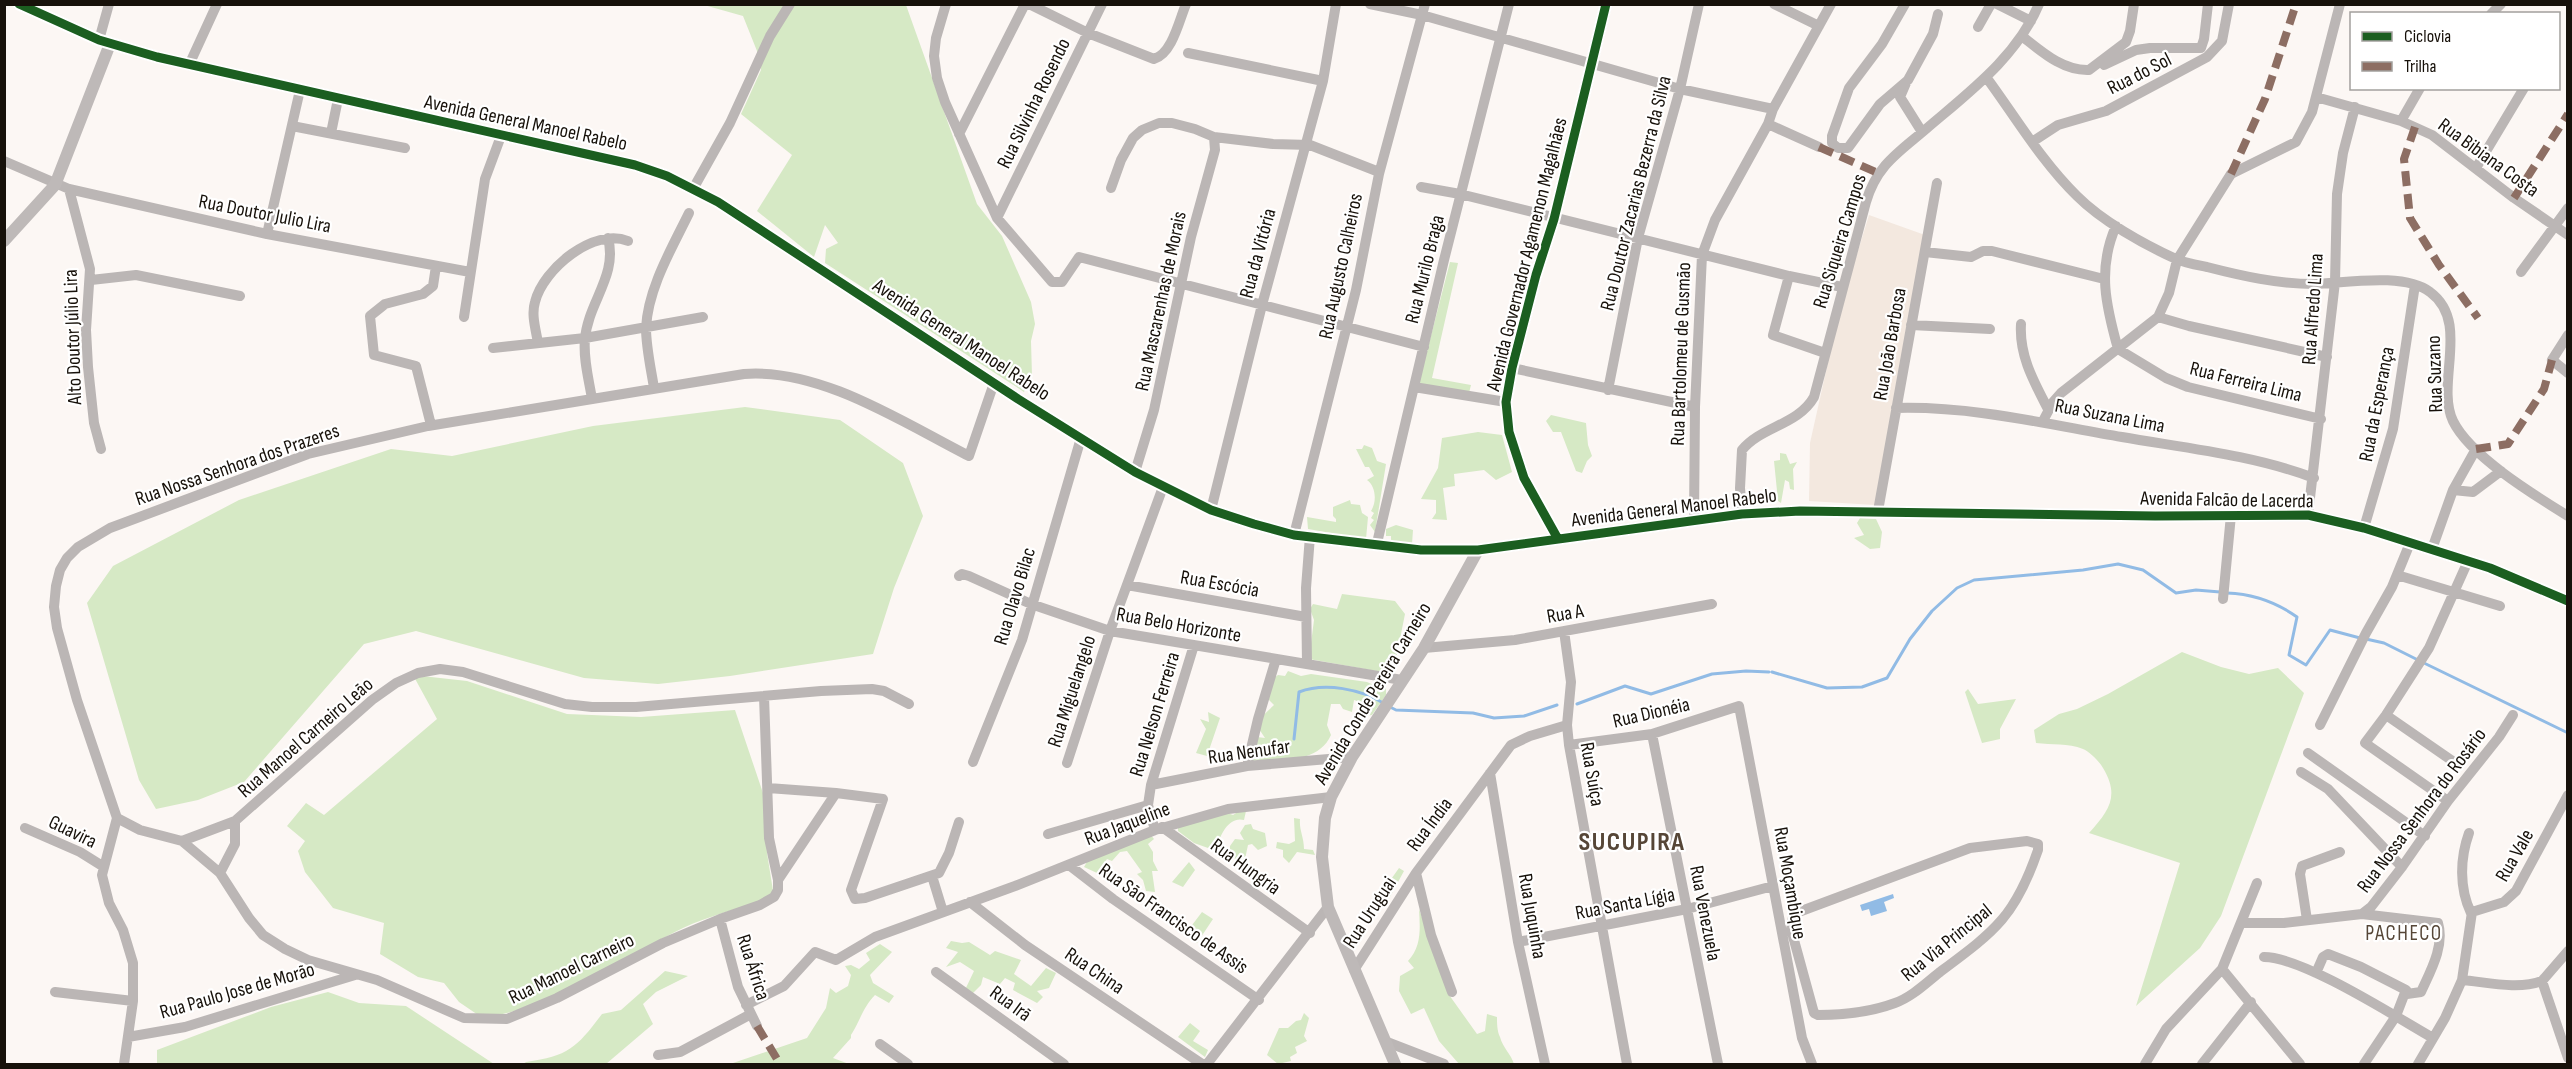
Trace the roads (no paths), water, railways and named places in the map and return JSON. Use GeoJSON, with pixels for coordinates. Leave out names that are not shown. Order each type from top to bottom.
{"type":"FeatureCollection","features":[{"type":"Feature","properties":{"kind":"main road","name":"Avenida General Manoel Rabelo"},"geometry":{"type":"LineString","coordinates":[[19,4],[105,42],[189,65],[634,165],[693,189],[718,202],[994,383],[1135,472],[1211,510],[1294,535],[1377,543],[1420,550],[1478,550],[1742,514],[1909,511]]}},
{"type":"Feature","properties":{"kind":"main road","name":"Avenida Governador Agamenon Magalhães"},"geometry":{"type":"LineString","coordinates":[[1558,539],[1524,478],[1509,432],[1506,402],[1512,368],[1536,275],[1554,219],[1606,4]]}},
{"type":"Feature","properties":{"kind":"main road"},"geometry":{"type":"LineString","coordinates":[[4,241],[55,185],[105,42]]}},
{"type":"Feature","properties":{"kind":"main road","name":"Avenida Falcão de Lacerda"},"geometry":{"type":"LineString","coordinates":[[1909,511],[2155,516],[2308,515],[2364,528],[2432,549],[2525,581],[2568,601]]}},
{"type":"Feature","properties":{"kind":"main road","name":"Avenida Conde Pereira Carneiro"},"geometry":{"type":"LineString","coordinates":[[1395,1065],[1328,907],[1322,857],[1324,829],[1331,797],[1352,757],[1424,648],[1478,550]]}},
{"type":"Feature","properties":{"kind":"street"},"geometry":{"type":"LineString","coordinates":[[105,42],[110,4]]}},
{"type":"Feature","properties":{"kind":"street"},"geometry":{"type":"LineString","coordinates":[[189,65],[217,4]]}},
{"type":"Feature","properties":{"kind":"street"},"geometry":{"type":"LineString","coordinates":[[693,189],[734,114],[770,36],[790,4]]}},
{"type":"Feature","properties":{"kind":"street"},"geometry":{"type":"LineString","coordinates":[[946,4],[936,38],[934,56],[937,78],[959,134],[997,218],[1052,282],[1062,282],[1079,257],[1424,347]]}},
{"type":"Feature","properties":{"kind":"street"},"geometry":{"type":"LineString","coordinates":[[959,134],[1027,4],[1088,33],[1154,59],[1164,54],[1186,4]]}},
{"type":"Feature","properties":{"kind":"street","name":"Rua Silvinha Rosendo"},"geometry":{"type":"LineString","coordinates":[[997,218],[1102,4]]}},
{"type":"Feature","properties":{"kind":"street","name":"Rua da Vitória"},"geometry":{"type":"LineString","coordinates":[[1211,510],[1262,305],[1323,81],[1336,4]]}},
{"type":"Feature","properties":{"kind":"street"},"geometry":{"type":"LineString","coordinates":[[1370,4],[1424,10],[1501,39],[1680,89],[1773,109]]}},
{"type":"Feature","properties":{"kind":"street","name":"Rua Murilo Braga"},"geometry":{"type":"LineString","coordinates":[[1377,543],[1460,194],[1509,4]]}},
{"type":"Feature","properties":{"kind":"street","name":"Rua Doutor Zacarias Bezerra da Silva"},"geometry":{"type":"LineString","coordinates":[[1608,390],[1638,238],[1680,89],[1700,4]]}},
{"type":"Feature","properties":{"kind":"street"},"geometry":{"type":"LineString","coordinates":[[1774,4],[1818,26]]}},
{"type":"Feature","properties":{"kind":"street","name":"Rua Bartolomeu de Gusmão"},"geometry":{"type":"LineString","coordinates":[[1694,520],[1695,407],[1702,255],[1715,220],[1831,4]]}},
{"type":"Feature","properties":{"kind":"street"},"geometry":{"type":"LineString","coordinates":[[1905,4],[1882,44],[1849,88],[1832,136],[1834,146],[1848,148],[1880,104],[1908,80]]}},
{"type":"Feature","properties":{"kind":"street"},"geometry":{"type":"LineString","coordinates":[[1978,27],[1991,4]]}},
{"type":"Feature","properties":{"kind":"street"},"geometry":{"type":"LineString","coordinates":[[1997,4],[2031,21]]}},
{"type":"Feature","properties":{"kind":"street","name":"Rua Siqueira Campos"},"geometry":{"type":"LineString","coordinates":[[1742,514],[1740,488],[1742,450],[1755,438],[1804,411],[1814,397],[1871,185],[1878,172],[1986,76],[2023,37],[2039,4]]}},
{"type":"Feature","properties":{"kind":"street"},"geometry":{"type":"LineString","coordinates":[[2089,70],[2126,42],[2134,4]]}},
{"type":"Feature","properties":{"kind":"street"},"geometry":{"type":"LineString","coordinates":[[2023,37],[2058,62],[2073,68],[2089,70],[2136,51],[2160,47],[2201,48],[2208,4]]}},
{"type":"Feature","properties":{"kind":"street","name":"Rua do Sol"},"geometry":{"type":"LineString","coordinates":[[2032,142],[2058,125],[2106,111],[2207,57],[2222,41],[2229,4]]}},
{"type":"Feature","properties":{"kind":"street"},"geometry":{"type":"LineString","coordinates":[[2043,421],[2048,409],[2061,393],[2158,317],[2169,293],[2178,260],[2231,174],[2296,142],[2308,122],[2316,97],[2340,4]]}},
{"type":"Feature","properties":{"kind":"street","name":"Rua Augusto Calheiros"},"geometry":{"type":"LineString","coordinates":[[1294,535],[1362,264],[1379,172],[1424,10]]}},
{"type":"Feature","properties":{"kind":"street"},"geometry":{"type":"LineString","coordinates":[[1922,132],[1900,98],[1933,34],[1938,14]]}},
{"type":"Feature","properties":{"kind":"street"},"geometry":{"type":"LineString","coordinates":[[1188,53],[1323,81]]}},
{"type":"Feature","properties":{"kind":"street"},"geometry":{"type":"LineString","coordinates":[[1986,76],[2032,142],[2058,176],[2078,197],[2116,226],[2178,260],[2275,281],[2315,284],[2366,280],[2415,285]]}},
{"type":"Feature","properties":{"kind":"street"},"geometry":{"type":"LineString","coordinates":[[267,234],[300,90]]}},
{"type":"Feature","properties":{"kind":"street"},"geometry":{"type":"LineString","coordinates":[[2402,121],[2419,90]]}},
{"type":"Feature","properties":{"kind":"street"},"geometry":{"type":"LineString","coordinates":[[2476,168],[2523,90]]}},
{"type":"Feature","properties":{"kind":"street","name":"Rua Bibiana Costa"},"geometry":{"type":"LineString","coordinates":[[2316,97],[2402,121],[2432,135],[2568,235]]}},
{"type":"Feature","properties":{"kind":"street"},"geometry":{"type":"LineString","coordinates":[[331,133],[338,99]]}},
{"type":"Feature","properties":{"kind":"street","name":"Rua Alfredo Lima"},"geometry":{"type":"LineString","coordinates":[[2308,515],[2321,419],[2335,282],[2337,194],[2343,153],[2355,107]]}},
{"type":"Feature","properties":{"kind":"street"},"geometry":{"type":"LineString","coordinates":[[1111,188],[1127,148],[1142,130],[1150,125],[1172,123],[1206,132],[1214,137],[1273,144],[1305,145],[1379,172]]}},
{"type":"Feature","properties":{"kind":"street"},"geometry":{"type":"LineString","coordinates":[[1768,123],[1819,147]]}},
{"type":"Feature","properties":{"kind":"street"},"geometry":{"type":"LineString","coordinates":[[292,126],[405,148]]}},
{"type":"Feature","properties":{"kind":"street"},"geometry":{"type":"LineString","coordinates":[[464,317],[485,179],[501,136]]}},
{"type":"Feature","properties":{"kind":"street","name":"Rua Mascarenhas de Morais"},"geometry":{"type":"LineString","coordinates":[[1135,472],[1154,410],[1196,217],[1215,150],[1214,137]]}},
{"type":"Feature","properties":{"kind":"street","name":"Rua Doutor Julio Lira"},"geometry":{"type":"LineString","coordinates":[[4,161],[55,185],[69,189],[267,234],[470,272]]}},
{"type":"Feature","properties":{"kind":"street","name":"Rua João Barbosa"},"geometry":{"type":"LineString","coordinates":[[1878,511],[1937,183]]}},
{"type":"Feature","properties":{"kind":"street"},"geometry":{"type":"LineString","coordinates":[[1421,187],[1460,194],[1554,219],[1842,287]]}},
{"type":"Feature","properties":{"kind":"street","name":"Alto Doutor Júlio Lira"},"geometry":{"type":"LineString","coordinates":[[69,189],[91,280],[86,330],[89,395],[101,449]]}},
{"type":"Feature","properties":{"kind":"street"},"geometry":{"type":"LineString","coordinates":[[2521,272],[2568,208]]}},
{"type":"Feature","properties":{"kind":"street"},"geometry":{"type":"LineString","coordinates":[[654,388],[646,328],[658,282],[689,213]]}},
{"type":"Feature","properties":{"kind":"street"},"geometry":{"type":"LineString","coordinates":[[2116,226],[2106,250],[2104,279],[2110,321],[2118,349]]}},
{"type":"Feature","properties":{"kind":"street"},"geometry":{"type":"LineString","coordinates":[[592,399],[585,338],[596,302],[611,266],[608,238]]}},
{"type":"Feature","properties":{"kind":"street"},"geometry":{"type":"LineString","coordinates":[[538,343],[534,309],[540,289],[572,254],[608,238],[628,241]]}},
{"type":"Feature","properties":{"kind":"street"},"geometry":{"type":"LineString","coordinates":[[1925,252],[1971,257],[1987,250],[2104,279]]}},
{"type":"Feature","properties":{"kind":"street"},"geometry":{"type":"LineString","coordinates":[[431,425],[416,366],[374,355],[370,316],[385,304],[423,294],[433,286],[436,266]]}},
{"type":"Feature","properties":{"kind":"street"},"geometry":{"type":"LineString","coordinates":[[91,280],[136,275],[240,296]]}},
{"type":"Feature","properties":{"kind":"street"},"geometry":{"type":"LineString","coordinates":[[1789,276],[1773,335],[1825,353]]}},
{"type":"Feature","properties":{"kind":"street","name":"Rua Suzano"},"geometry":{"type":"LineString","coordinates":[[2415,285],[2438,297],[2450,320],[2449,403],[2452,418],[2458,429],[2501,471],[2568,516]]}},
{"type":"Feature","properties":{"kind":"street","name":"Rua da Esperança"},"geometry":{"type":"LineString","coordinates":[[2364,528],[2393,429],[2415,285]]}},
{"type":"Feature","properties":{"kind":"street"},"geometry":{"type":"LineString","coordinates":[[2158,317],[2327,357]]}},
{"type":"Feature","properties":{"kind":"street"},"geometry":{"type":"LineString","coordinates":[[493,348],[585,338],[703,318]]}},
{"type":"Feature","properties":{"kind":"street","name":"Rua Suzana Lima"},"geometry":{"type":"LineString","coordinates":[[2021,324],[2020,338],[2026,363],[2048,409]]}},
{"type":"Feature","properties":{"kind":"street"},"geometry":{"type":"LineString","coordinates":[[1911,325],[1990,328]]}},
{"type":"Feature","properties":{"kind":"street"},"geometry":{"type":"LineString","coordinates":[[2568,335],[2552,360],[2568,373]]}},
{"type":"Feature","properties":{"kind":"street","name":"Rua Ferreira Lima"},"geometry":{"type":"LineString","coordinates":[[2118,349],[2166,378],[2188,387],[2321,419]]}},
{"type":"Feature","properties":{"kind":"street"},"geometry":{"type":"LineString","coordinates":[[1512,368],[1695,407]]}},
{"type":"Feature","properties":{"kind":"street","name":"Rua Nossa Senhora dos Prazeres"},"geometry":{"type":"LineString","coordinates":[[117,818],[77,700],[57,628],[54,607],[60,570],[67,558],[78,547],[110,528],[272,466],[344,444],[431,425],[744,374],[782,374],[829,388],[969,456],[994,383]]}},
{"type":"Feature","properties":{"kind":"street"},"geometry":{"type":"LineString","coordinates":[[1414,387],[1506,402]]}},
{"type":"Feature","properties":{"kind":"street","name":"Rua Suzana Lima"},"geometry":{"type":"LineString","coordinates":[[1896,408],[1957,409],[2043,421],[2250,460],[2314,478]]}},
{"type":"Feature","properties":{"kind":"street","name":"Rua Olavo Bilac"},"geometry":{"type":"LineString","coordinates":[[973,762],[1022,640],[1081,438]]}},
{"type":"Feature","properties":{"kind":"street"},"geometry":{"type":"LineString","coordinates":[[2432,549],[2453,490],[2476,448]]}},
{"type":"Feature","properties":{"kind":"street"},"geometry":{"type":"LineString","coordinates":[[2453,490],[2473,492],[2501,471]]}},
{"type":"Feature","properties":{"kind":"street","name":"Rua Miguelangelo"},"geometry":{"type":"LineString","coordinates":[[1067,763],[1110,631],[1163,487]]}},
{"type":"Feature","properties":{"kind":"street"},"geometry":{"type":"LineString","coordinates":[[2223,599],[2231,514]]}},
{"type":"Feature","properties":{"kind":"street"},"geometry":{"type":"LineString","coordinates":[[1307,664],[1306,616],[1310,536]]}},
{"type":"Feature","properties":{"kind":"street"},"geometry":{"type":"LineString","coordinates":[[2320,725],[2397,575],[2410,543]]}},
{"type":"Feature","properties":{"kind":"street"},"geometry":{"type":"LineString","coordinates":[[2448,801],[2365,742],[2386,715],[2422,660],[2440,628],[2468,561]]}},
{"type":"Feature","properties":{"kind":"street","name":"Rua Belo Horizonte"},"geometry":{"type":"LineString","coordinates":[[959,576],[962,574],[969,576],[1031,604],[1110,631],[1402,680]]}},
{"type":"Feature","properties":{"kind":"street"},"geometry":{"type":"LineString","coordinates":[[2397,575],[2500,606]]}},
{"type":"Feature","properties":{"kind":"street","name":"Rua Escócia"},"geometry":{"type":"LineString","coordinates":[[1127,585],[1306,616]]}},
{"type":"Feature","properties":{"kind":"street","name":"Rua A"},"geometry":{"type":"LineString","coordinates":[[1424,648],[1515,640],[1712,604]]}},
{"type":"Feature","properties":{"kind":"street","name":"Rua Suíça"},"geometry":{"type":"LineString","coordinates":[[1564,631],[1571,682],[1567,725],[1569,745],[1627,1065]]}},
{"type":"Feature","properties":{"kind":"street","name":"Rua Nelson Ferreira"},"geometry":{"type":"LineString","coordinates":[[1158,829],[1148,805],[1151,785],[1194,645]]}},
{"type":"Feature","properties":{"kind":"street"},"geometry":{"type":"LineString","coordinates":[[1247,766],[1276,659]]}},
{"type":"Feature","properties":{"kind":"street","name":"Rua Manoel Carneiro Leão"},"geometry":{"type":"LineString","coordinates":[[182,841],[235,821],[372,700],[396,683],[418,673],[440,669],[463,672],[565,704],[592,707],[636,707],[872,689],[884,691],[909,704]]}},
{"type":"Feature","properties":{"kind":"street"},"geometry":{"type":"LineString","coordinates":[[764,696],[769,838],[778,880]]}},
{"type":"Feature","properties":{"kind":"street","name":"Rua Dionéia"},"geometry":{"type":"LineString","coordinates":[[1569,745],[1652,734],[1739,706]]}},
{"type":"Feature","properties":{"kind":"street","name":"Rua Moçambique"},"geometry":{"type":"LineString","coordinates":[[1739,706],[1773,886],[1812,1065]]}},
{"type":"Feature","properties":{"kind":"street"},"geometry":{"type":"LineString","coordinates":[[2386,715],[2454,762]]}},
{"type":"Feature","properties":{"kind":"street","name":"Rua Nossa Senhora do Rosário"},"geometry":{"type":"LineString","coordinates":[[2241,923],[2284,923],[2362,914],[2371,907],[2402,867],[2513,715]]}},
{"type":"Feature","properties":{"kind":"street","name":"Rua Índia"},"geometry":{"type":"LineString","coordinates":[[1452,992],[1431,934],[1416,873],[1504,753],[1520,740],[1567,725]]}},
{"type":"Feature","properties":{"kind":"street","name":"Rua Venezuela"},"geometry":{"type":"LineString","coordinates":[[1652,734],[1718,1065]]}},
{"type":"Feature","properties":{"kind":"street"},"geometry":{"type":"LineString","coordinates":[[2308,753],[2425,836]]}},
{"type":"Feature","properties":{"kind":"street","name":"Rua Nenufar"},"geometry":{"type":"LineString","coordinates":[[1151,785],[1247,766],[1352,757]]}},
{"type":"Feature","properties":{"kind":"street"},"geometry":{"type":"LineString","coordinates":[[2301,772],[2328,789],[2402,867]]}},
{"type":"Feature","properties":{"kind":"street","name":"Rua Juquinha"},"geometry":{"type":"LineString","coordinates":[[1490,773],[1518,942],[1545,1065]]}},
{"type":"Feature","properties":{"kind":"street"},"geometry":{"type":"LineString","coordinates":[[768,788],[884,799],[851,890],[853,897],[860,900],[939,873],[944,865],[958,822]]}},
{"type":"Feature","properties":{"kind":"street","name":"Rua Manoel Carneiro"},"geometry":{"type":"LineString","coordinates":[[182,841],[220,873],[239,905],[263,934],[285,949],[308,960],[377,980],[464,1018],[507,1019],[533,1009],[663,943],[767,902],[777,890],[778,880],[836,793]]}},
{"type":"Feature","properties":{"kind":"street","name":"Rua Vale"},"geometry":{"type":"LineString","coordinates":[[2472,912],[2504,902],[2516,891],[2568,795]]}},
{"type":"Feature","properties":{"kind":"street","name":"Rua Jaqueline"},"geometry":{"type":"LineString","coordinates":[[748,1009],[784,986],[815,952],[836,960],[874,937],[1069,865],[1158,829],[1228,809],[1331,797]]}},
{"type":"Feature","properties":{"kind":"street"},"geometry":{"type":"LineString","coordinates":[[1048,834],[1148,805]]}},
{"type":"Feature","properties":{"kind":"street"},"geometry":{"type":"LineString","coordinates":[[124,1065],[133,1001],[133,963],[123,930],[109,903],[102,875],[104,867],[117,818],[140,830],[182,841]]}},
{"type":"Feature","properties":{"kind":"street"},"geometry":{"type":"LineString","coordinates":[[220,873],[235,844],[235,821]]}},
{"type":"Feature","properties":{"kind":"street","name":"Guavira"},"geometry":{"type":"LineString","coordinates":[[25,828],[80,852],[104,867]]}},
{"type":"Feature","properties":{"kind":"street","name":"Rua Hungria"},"geometry":{"type":"LineString","coordinates":[[1158,829],[1310,933]]}},
{"type":"Feature","properties":{"kind":"street"},"geometry":{"type":"LineString","coordinates":[[2421,1063],[2462,980],[2472,912],[2465,901],[2462,854],[2469,833]]}},
{"type":"Feature","properties":{"kind":"street","name":"Rua Via Principal"},"geometry":{"type":"LineString","coordinates":[[2035,842],[2039,846],[2030,875],[2001,930],[1896,1003],[1822,1015],[1815,1014],[1812,1008],[1791,929],[1796,913],[1970,848],[2035,842]]}},
{"type":"Feature","properties":{"kind":"street"},"geometry":{"type":"LineString","coordinates":[[2307,920],[2300,870],[2305,864],[2340,852]]}},
{"type":"Feature","properties":{"kind":"street","name":"Rua São Francisco de Assis"},"geometry":{"type":"LineString","coordinates":[[1069,865],[1113,899],[1259,1000]]}},
{"type":"Feature","properties":{"kind":"street","name":"Rua Uruguai"},"geometry":{"type":"LineString","coordinates":[[1354,970],[1416,873]]}},
{"type":"Feature","properties":{"kind":"street"},"geometry":{"type":"LineString","coordinates":[[932,876],[943,912]]}},
{"type":"Feature","properties":{"kind":"street"},"geometry":{"type":"LineString","coordinates":[[2145,1065],[2166,1029],[2222,969],[2257,883]]}},
{"type":"Feature","properties":{"kind":"street","name":"Rua Santa Lígia"},"geometry":{"type":"LineString","coordinates":[[1518,942],[1687,909],[1773,886]]}},
{"type":"Feature","properties":{"kind":"street","name":"Rua China"},"geometry":{"type":"LineString","coordinates":[[970,902],[1025,945],[1202,1065]]}},
{"type":"Feature","properties":{"kind":"street","name":"Rua Uruguai"},"geometry":{"type":"LineString","coordinates":[[1207,1065],[1328,907]]}},
{"type":"Feature","properties":{"kind":"street"},"geometry":{"type":"LineString","coordinates":[[2316,973],[2323,957],[2328,954],[2361,967],[2406,992],[2421,992],[2435,962],[2438,923],[2362,914]]}},
{"type":"Feature","properties":{"kind":"street","name":"Rua África"},"geometry":{"type":"LineString","coordinates":[[720,919],[738,987],[757,1026]]}},
{"type":"Feature","properties":{"kind":"street"},"geometry":{"type":"LineString","coordinates":[[2462,980],[2524,985],[2542,981],[2568,951]]}},
{"type":"Feature","properties":{"kind":"street"},"geometry":{"type":"LineString","coordinates":[[2264,957],[2277,957],[2316,973],[2433,1038]]}},
{"type":"Feature","properties":{"kind":"street"},"geometry":{"type":"LineString","coordinates":[[2222,969],[2300,1065]]}},
{"type":"Feature","properties":{"kind":"street","name":"Rua Irã"},"geometry":{"type":"LineString","coordinates":[[936,972],[1064,1065]]}},
{"type":"Feature","properties":{"kind":"street","name":"Rua Paulo Jose de Morão"},"geometry":{"type":"LineString","coordinates":[[128,1037],[185,1027],[355,975]]}},
{"type":"Feature","properties":{"kind":"street"},"geometry":{"type":"LineString","coordinates":[[2542,981],[2568,1058]]}},
{"type":"Feature","properties":{"kind":"street"},"geometry":{"type":"LineString","coordinates":[[2364,1065],[2396,1016],[2406,992]]}},
{"type":"Feature","properties":{"kind":"street"},"geometry":{"type":"LineString","coordinates":[[55,993],[133,1001]]}},
{"type":"Feature","properties":{"kind":"street"},"geometry":{"type":"LineString","coordinates":[[2202,1065],[2251,1002]]}},
{"type":"Feature","properties":{"kind":"street"},"geometry":{"type":"LineString","coordinates":[[658,1055],[680,1052],[748,1009]]}},
{"type":"Feature","properties":{"kind":"street"},"geometry":{"type":"LineString","coordinates":[[1387,1042],[1444,1065]]}},
{"type":"Feature","properties":{"kind":"street"},"geometry":{"type":"LineString","coordinates":[[880,1044],[908,1065]]}},
{"type":"Feature","properties":{"kind":"water"},"geometry":{"type":"Polygon","coordinates":[[[1893,894],[1894,898],[1884,902],[1887,911],[1871,916],[1869,909],[1862,911],[1860,905],[1893,894]]]}},
{"type":"Feature","properties":{"kind":"waterway"},"geometry":{"type":"LineString","coordinates":[[1772,672],[1827,688],[1862,687],[1887,678],[1910,639],[1932,611],[1957,588],[1974,580],[2083,570],[2118,564],[2143,570],[2176,593],[2196,590],[2220,592]]}},
{"type":"Feature","properties":{"kind":"waterway"},"geometry":{"type":"LineString","coordinates":[[2227,593],[2264,600],[2297,617],[2289,655],[2306,665],[2330,630],[2360,638]]}},
{"type":"Feature","properties":{"kind":"waterway"},"geometry":{"type":"LineString","coordinates":[[2366,639],[2384,643],[2418,660]]}},
{"type":"Feature","properties":{"kind":"waterway"},"geometry":{"type":"LineString","coordinates":[[2424,663],[2568,733]]}},
{"type":"Feature","properties":{"kind":"waterway"},"geometry":{"type":"LineString","coordinates":[[1577,704],[1625,686],[1651,694],[1712,674],[1746,671],[1769,672]]}},
{"type":"Feature","properties":{"kind":"waterway"},"geometry":{"type":"LineString","coordinates":[[1294,739],[1299,692],[1331,687],[1365,694],[1385,704]]}},
{"type":"Feature","properties":{"kind":"waterway"},"geometry":{"type":"LineString","coordinates":[[1390,707],[1396,710],[1473,713],[1494,718],[1524,716],[1557,705]]}},
{"type":"Feature","properties":{"kind":"district","name":"SUCUPIRA"},"geometry":{"type":"Point","coordinates":[1632,841]}},
{"type":"Feature","properties":{"kind":"district","name":"PACHECO"},"geometry":{"type":"Point","coordinates":[2404,933]}}]}
